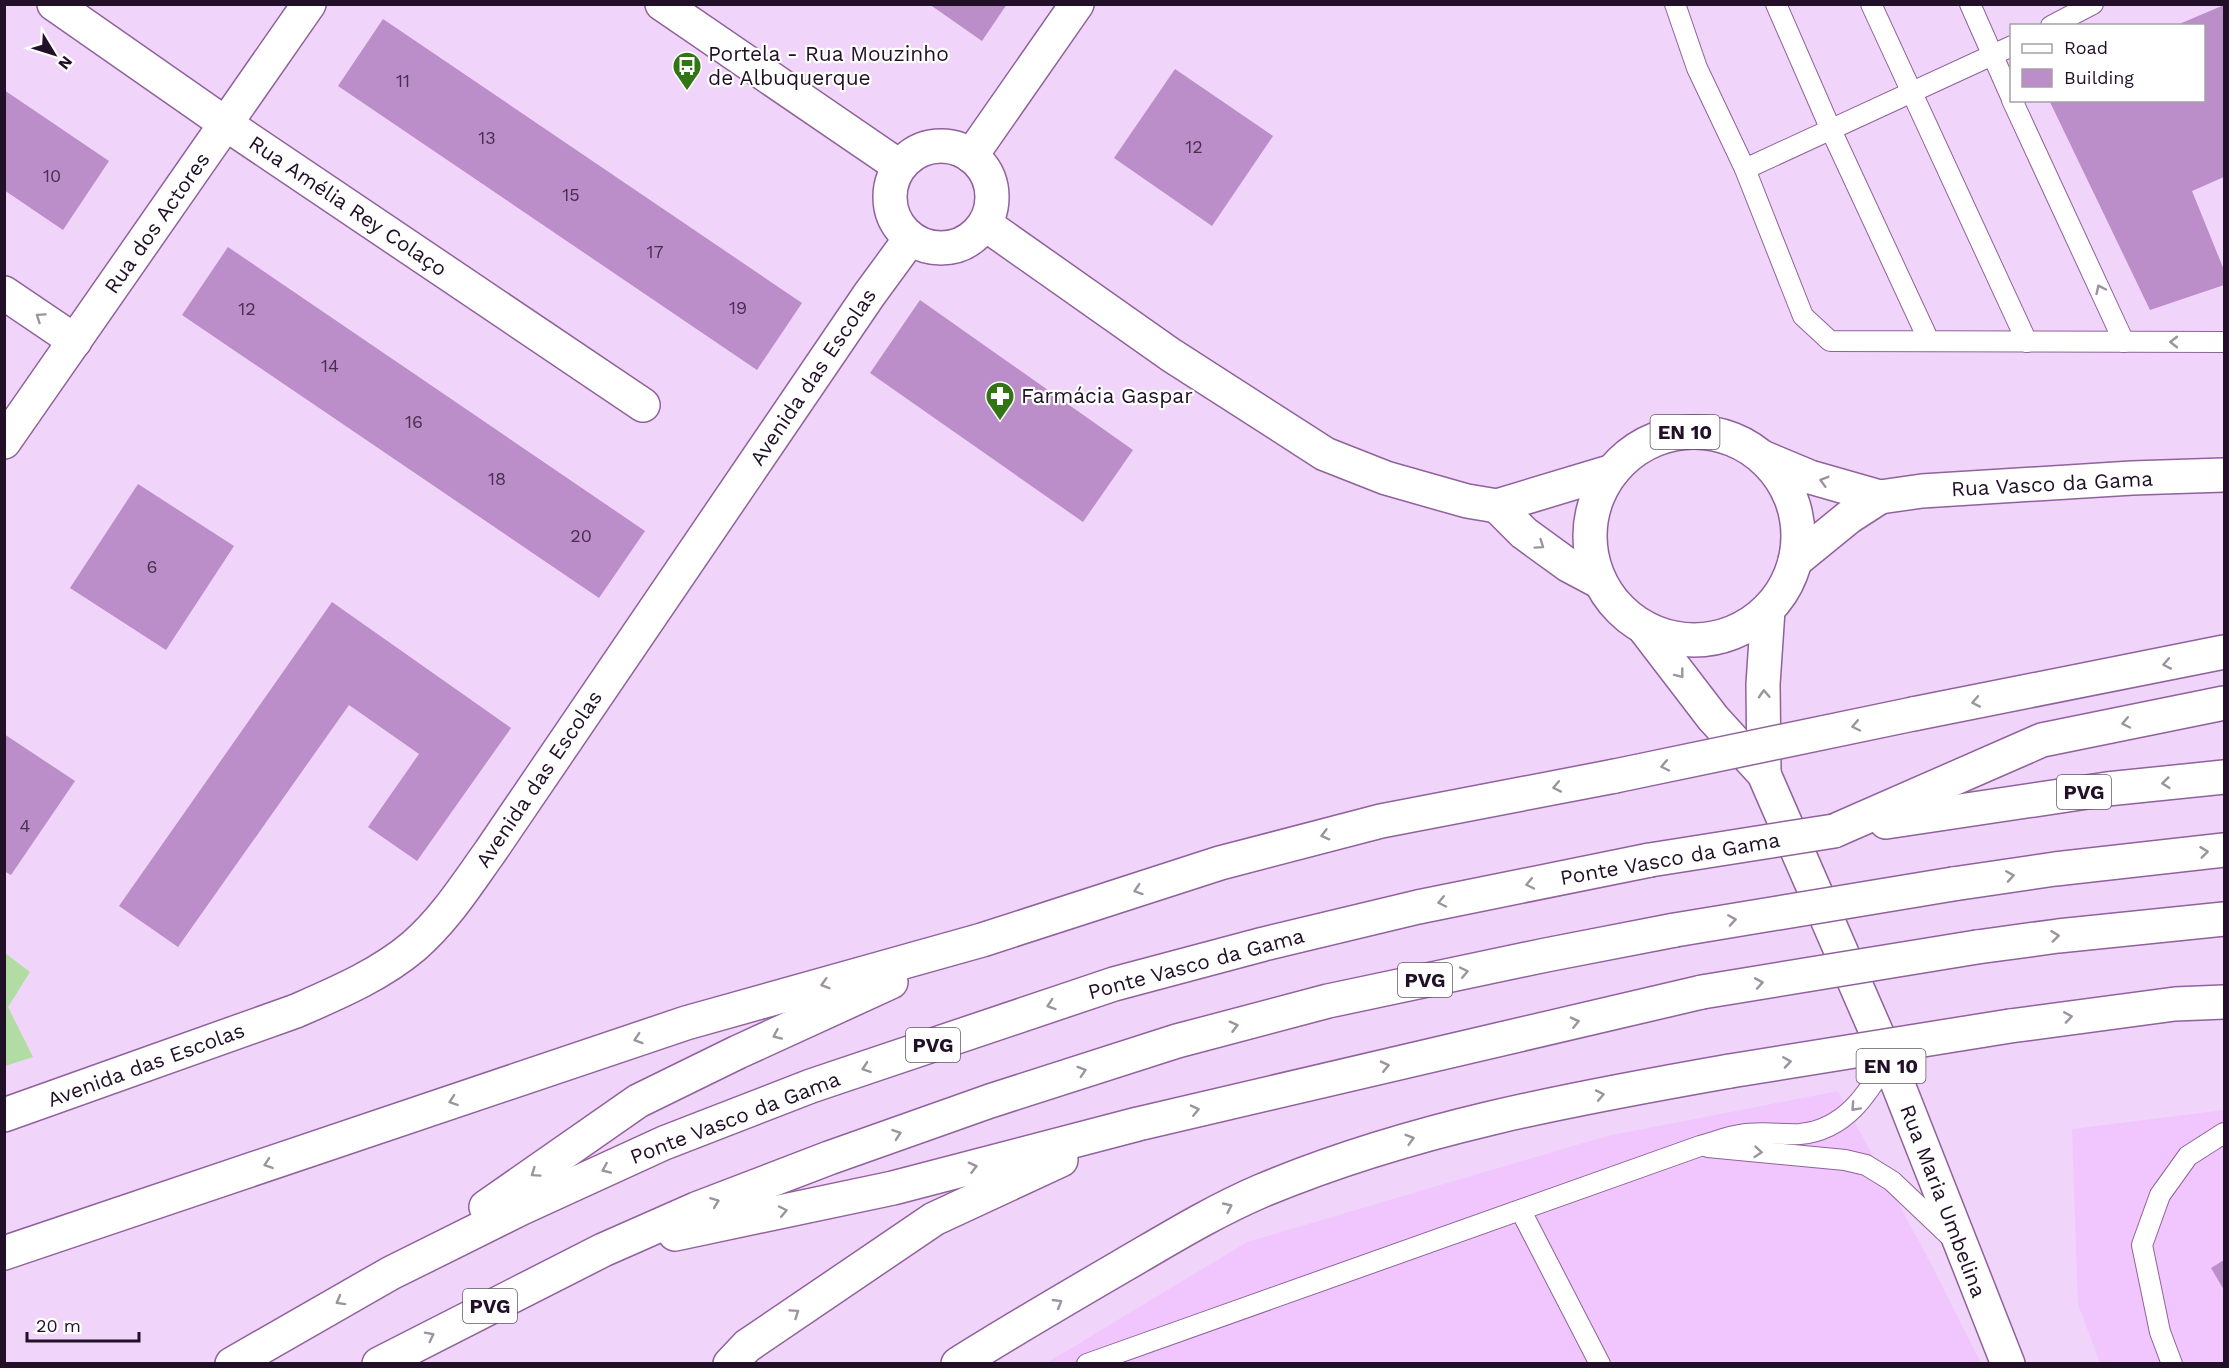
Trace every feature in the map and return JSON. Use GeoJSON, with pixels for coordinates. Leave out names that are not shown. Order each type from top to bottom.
{"type":"FeatureCollection","features":[{"type":"Feature","properties":{"kind":"main road","name":"Rua Amélia Rey Colaço"},"geometry":{"type":"LineString","coordinates":[[54,4],[226,124],[642,405]]}},
{"type":"Feature","properties":{"kind":"main road","name":"Rua dos Actores"},"geometry":{"type":"LineString","coordinates":[[4,442],[309,4]]}},
{"type":"Feature","properties":{"kind":"main road"},"geometry":{"type":"LineString","coordinates":[[662,4],[899,166]]}},
{"type":"Feature","properties":{"kind":"main road"},"geometry":{"type":"LineString","coordinates":[[971,156],[1077,4]]}},
{"type":"Feature","properties":{"kind":"main road"},"geometry":{"type":"LineString","coordinates":[[940,146],[957,148],[971,156],[985,170],[992,188],[992,207],[985,224],[974,237],[959,246],[942,249],[926,247],[910,239],[893,218],[890,204],[891,184],[899,166],[922,149],[940,146]]}},
{"type":"Feature","properties":{"kind":"main road"},"geometry":{"type":"LineString","coordinates":[[985,224],[1172,355],[1325,454],[1386,478],[1467,501],[1497,506],[1613,471]]}},
{"type":"Feature","properties":{"kind":"main road","name":"Avenida das Escolas"},"geometry":{"type":"LineString","coordinates":[[4,1115],[296,1011],[374,974],[414,946],[456,900],[490,852],[862,305],[910,239]]}},
{"type":"Feature","properties":{"kind":"main road"},"geometry":{"type":"LineString","coordinates":[[4,293],[75,341]]}},
{"type":"Feature","properties":{"kind":"main road","name":"EN 10"},"geometry":{"type":"LineString","coordinates":[[1685,432],[1713,433],[1739,442],[1762,457],[1786,486],[1797,522],[1795,561],[1785,587],[1768,610],[1741,629],[1709,639],[1676,639],[1644,628],[1618,608],[1600,582],[1591,553],[1590,524],[1598,495],[1613,471],[1633,451],[1658,439],[1685,432]]}},
{"type":"Feature","properties":{"kind":"main road","name":"Rua Vasco da Gama"},"geometry":{"type":"LineString","coordinates":[[1762,457],[1810,477],[1880,497],[1934,490],[2224,475]]}},
{"type":"Feature","properties":{"kind":"main road","name":"Rua Vasco da Gama"},"geometry":{"type":"LineString","coordinates":[[1795,561],[1848,517],[1880,497]]}},
{"type":"Feature","properties":{"kind":"main road"},"geometry":{"type":"LineString","coordinates":[[1497,506],[1524,533],[1568,565],[1600,582]]}},
{"type":"Feature","properties":{"kind":"main road","name":"Rua Maria Umbelina"},"geometry":{"type":"LineString","coordinates":[[1764,774],[1763,684],[1768,610]]}},
{"type":"Feature","properties":{"kind":"main road","name":"Rua Maria Umbelina"},"geometry":{"type":"LineString","coordinates":[[1644,628],[1713,718],[1764,774],[1888,1059],[2008,1364]]}},
{"type":"Feature","properties":{"kind":"main road"},"geometry":{"type":"LineString","coordinates":[[4,1253],[686,1023],[982,940],[1220,863],[1358,827],[2224,652]]}},
{"type":"Feature","properties":{"kind":"main road","name":"Ponte Vasco da Gama"},"geometry":{"type":"LineString","coordinates":[[232,1364],[391,1273],[574,1183],[664,1143],[811,1086],[1114,984],[1264,944],[1418,907],[1650,860],[1834,831],[1942,799],[2042,740],[2224,703]]}},
{"type":"Feature","properties":{"kind":"main road","name":"PVG"},"geometry":{"type":"LineString","coordinates":[[1942,799],[2107,789],[2224,777]]}},
{"type":"Feature","properties":{"kind":"main road","name":"PVG"},"geometry":{"type":"LineString","coordinates":[[379,1364],[603,1250],[696,1209],[829,1158],[990,1101],[1177,1041],[1328,1001],[1675,930],[2055,869],[2224,850]]}},
{"type":"Feature","properties":{"kind":"main road"},"geometry":{"type":"LineString","coordinates":[[603,1250],[893,1188],[1138,1124],[1702,992],[1977,946],[2224,919]]}},
{"type":"Feature","properties":{"kind":"main road"},"geometry":{"type":"LineString","coordinates":[[391,1273],[639,1101],[738,1052],[982,940]]}},
{"type":"Feature","properties":{"kind":"main road"},"geometry":{"type":"LineString","coordinates":[[958,1364],[1008,1332],[1208,1216],[1315,1170],[1430,1134],[1511,1113],[1730,1071],[2010,1026],[2175,1004],[2224,1002]]}},
{"type":"Feature","properties":{"kind":"main road"},"geometry":{"type":"LineString","coordinates":[[730,1364],[747,1346],[934,1219],[1138,1124]]}},
{"type":"Feature","properties":{"kind":"main road"},"geometry":{"type":"LineString","coordinates":[[971,1364],[1008,1332]]}},
{"type":"Feature","properties":{"kind":"lane"},"geometry":{"type":"LineString","coordinates":[[1675,4],[1697,68],[1745,169],[1803,316],[1830,341],[2224,342]]}},
{"type":"Feature","properties":{"kind":"lane"},"geometry":{"type":"LineString","coordinates":[[1776,4],[1831,130],[1929,341]]}},
{"type":"Feature","properties":{"kind":"lane"},"geometry":{"type":"LineString","coordinates":[[1871,4],[2027,342]]}},
{"type":"Feature","properties":{"kind":"lane"},"geometry":{"type":"LineString","coordinates":[[1970,4],[2010,96]]}},
{"type":"Feature","properties":{"kind":"lane"},"geometry":{"type":"LineString","coordinates":[[2055,24],[2093,4]]}},
{"type":"Feature","properties":{"kind":"lane"},"geometry":{"type":"LineString","coordinates":[[1745,169],[2010,47]]}},
{"type":"Feature","properties":{"kind":"lane"},"geometry":{"type":"LineString","coordinates":[[2013,102],[2124,342]]}},
{"type":"Feature","properties":{"kind":"lane"},"geometry":{"type":"LineString","coordinates":[[1088,1364],[1700,1146],[1742,1134],[1801,1134],[1819,1130],[1851,1112],[1873,1085],[1888,1059]]}},
{"type":"Feature","properties":{"kind":"lane"},"geometry":{"type":"LineString","coordinates":[[2172,1364],[2160,1332],[2142,1245],[2160,1195],[2188,1156],[2224,1133]]}},
{"type":"Feature","properties":{"kind":"lane"},"geometry":{"type":"LineString","coordinates":[[1700,1146],[1845,1161],[1866,1166],[1892,1181],[1960,1245]]}},
{"type":"Feature","properties":{"kind":"lane"},"geometry":{"type":"LineString","coordinates":[[1521,1211],[1600,1364]]}},
{"type":"Feature","properties":{"kind":"shaded area"},"geometry":{"type":"Polygon","coordinates":[[[1838,1091],[1931,1264],[1981,1363],[1045,1364],[1247,1242],[1607,1136],[1838,1091]]]}},
{"type":"Feature","properties":{"kind":"shaded area"},"geometry":{"type":"Polygon","coordinates":[[[2224,1110],[2224,1363],[2100,1363],[2078,1304],[2072,1129],[2224,1110]]]}},
{"type":"Feature","properties":{"kind":"green space"},"geometry":{"type":"Polygon","coordinates":[[[5,953],[30,972],[8,1007],[33,1057],[5,1066],[5,953]]]}},
{"type":"Feature","properties":{"kind":"building"},"geometry":{"type":"Polygon","coordinates":[[[929,4],[1007,4],[982,41],[929,4]]]}},
{"type":"Feature","properties":{"kind":"building"},"geometry":{"type":"Polygon","coordinates":[[[2224,5],[2224,177],[2192,191],[2224,270],[2224,285],[2150,310],[2050,102],[2205,102],[2205,24],[2179,24],[2224,5]]]}},
{"type":"Feature","properties":{"kind":"building"},"geometry":{"type":"Polygon","coordinates":[[[383,19],[802,303],[757,370],[338,86],[383,19]]]}},
{"type":"Feature","properties":{"kind":"building"},"geometry":{"type":"Polygon","coordinates":[[[1175,69],[1273,136],[1212,226],[1114,158],[1175,69]]]}},
{"type":"Feature","properties":{"kind":"building"},"geometry":{"type":"Polygon","coordinates":[[[4,90],[109,161],[63,230],[4,190],[4,90]]]}},
{"type":"Feature","properties":{"kind":"building"},"geometry":{"type":"Polygon","coordinates":[[[228,247],[645,531],[599,598],[182,315],[228,247]]]}},
{"type":"Feature","properties":{"kind":"building"},"geometry":{"type":"Polygon","coordinates":[[[920,300],[1133,450],[1083,522],[870,373],[920,300]]]}},
{"type":"Feature","properties":{"kind":"building"},"geometry":{"type":"Polygon","coordinates":[[[138,484],[234,546],[166,650],[70,588],[138,484]]]}},
{"type":"Feature","properties":{"kind":"building"},"geometry":{"type":"Polygon","coordinates":[[[332,602],[511,728],[417,861],[368,827],[419,754],[349,705],[178,947],[119,906],[332,602]]]}},
{"type":"Feature","properties":{"kind":"building"},"geometry":{"type":"Polygon","coordinates":[[[4,734],[75,781],[11,875],[4,871],[4,734]]]}},
{"type":"Feature","properties":{"kind":"building"},"geometry":{"type":"Polygon","coordinates":[[[2224,1260],[2224,1290],[2211,1268],[2224,1260]]]}},
{"type":"Feature","properties":{"kind":"place","name":"Portela - Rua Mouzinho de Albuquerque"},"geometry":{"type":"Point","coordinates":[687,92]}},
{"type":"Feature","properties":{"kind":"place","name":"Farmácia Gaspar"},"geometry":{"type":"Point","coordinates":[1000,422]}}]}
